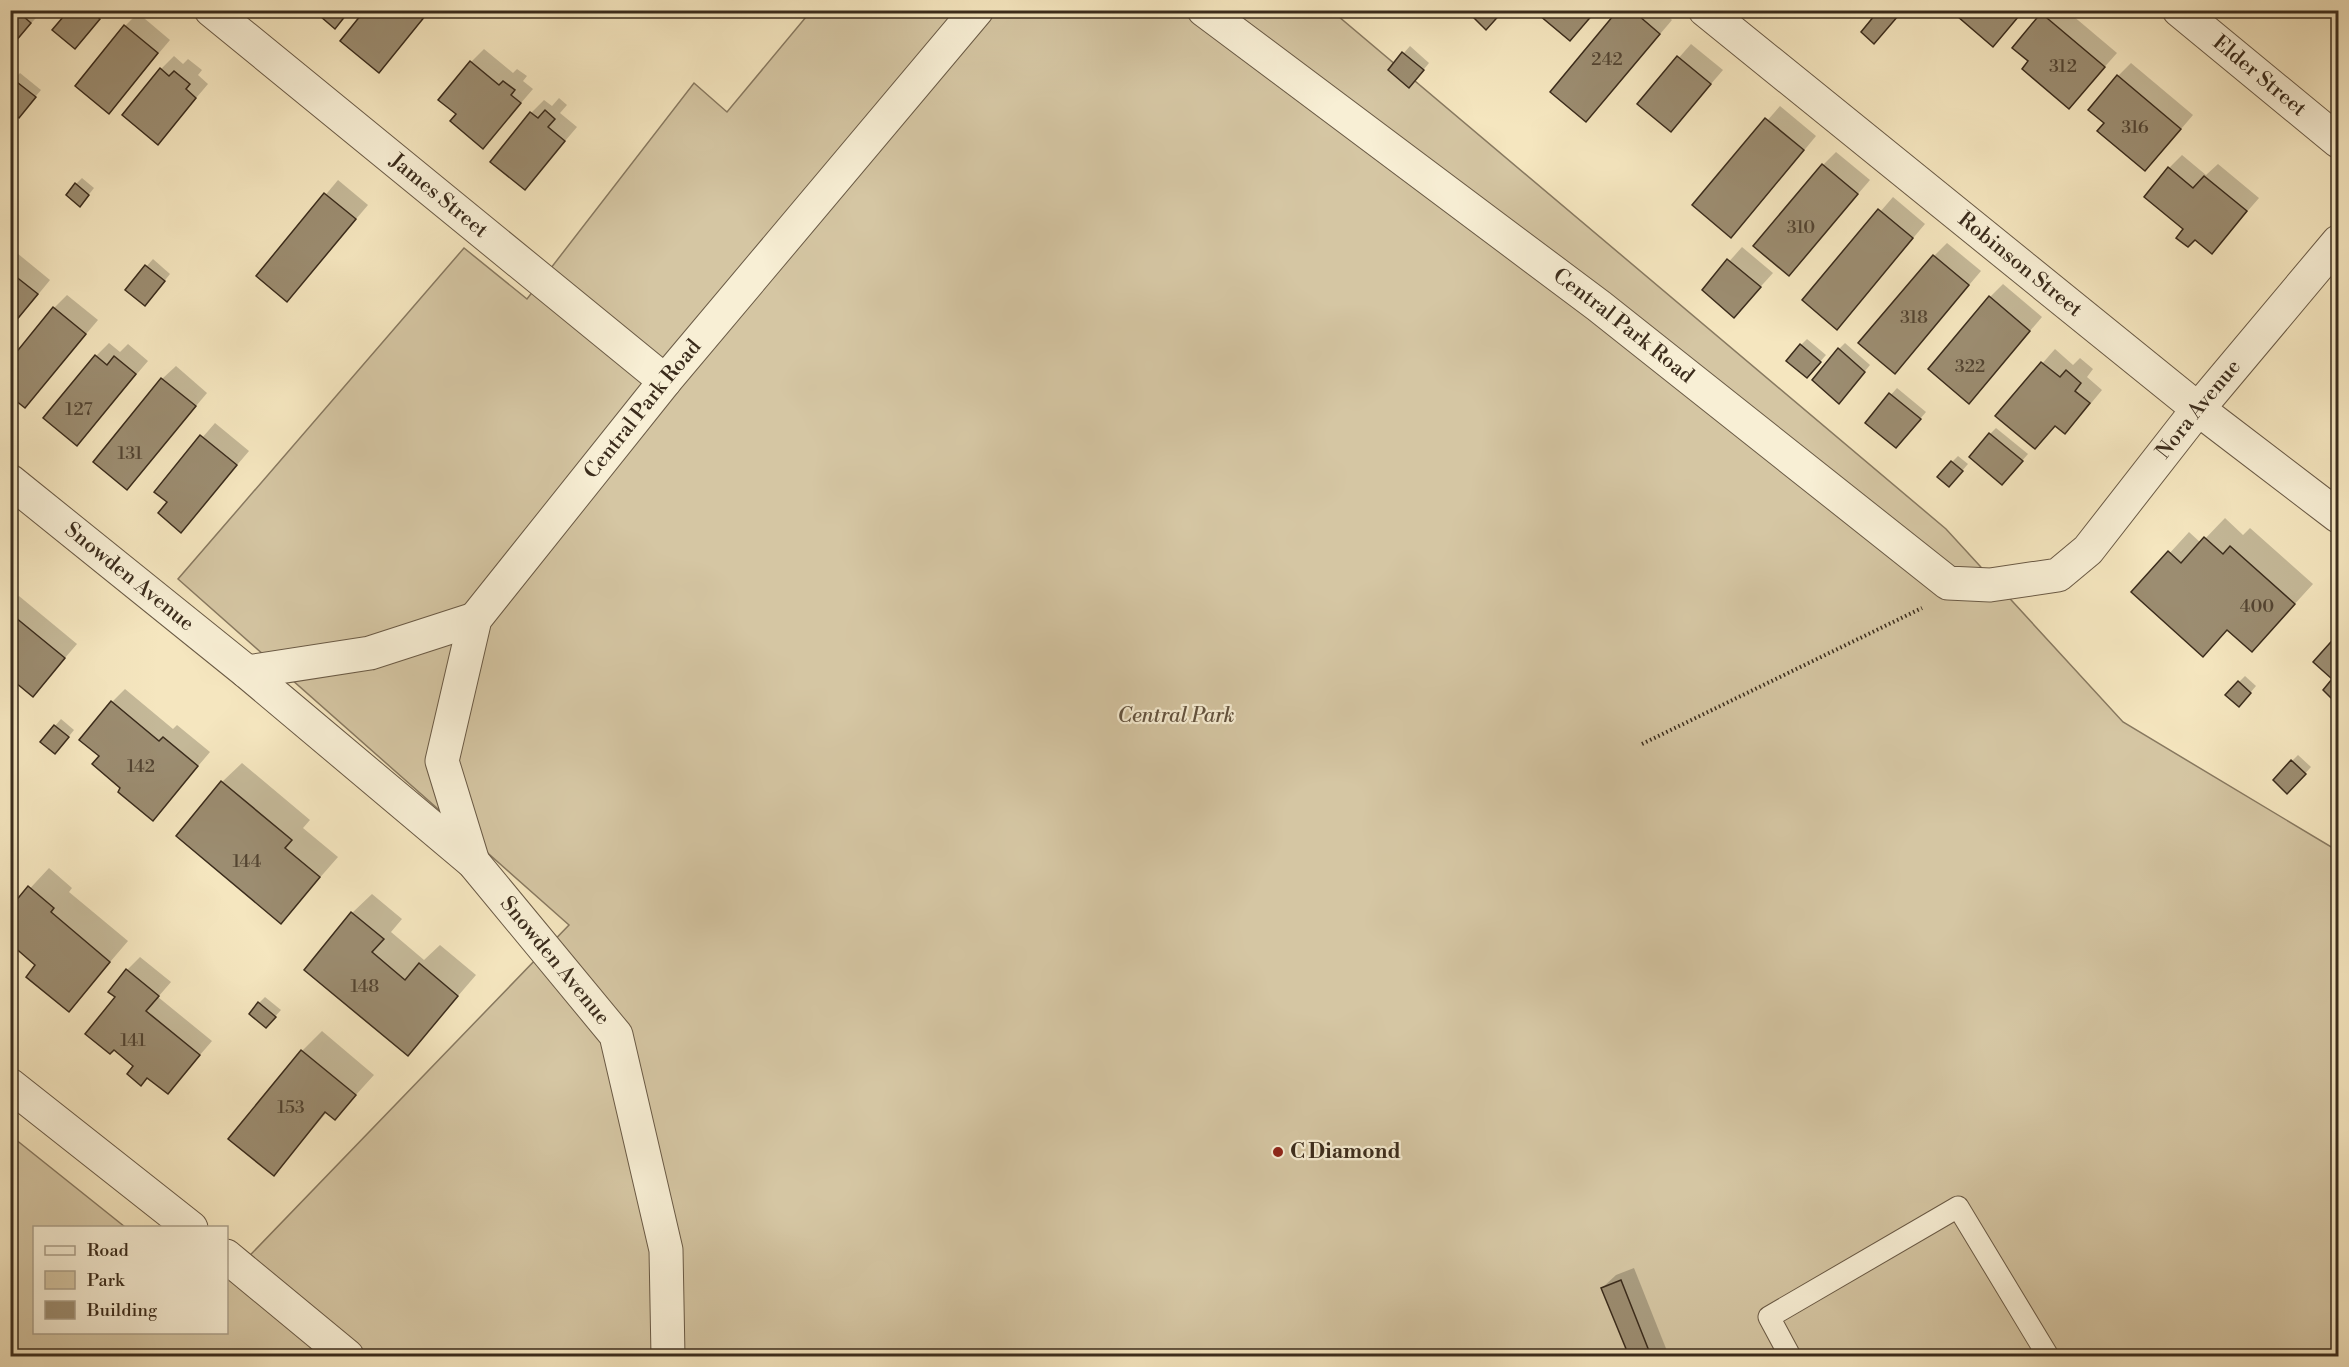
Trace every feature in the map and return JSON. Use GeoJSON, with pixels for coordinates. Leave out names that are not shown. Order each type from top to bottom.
{"type":"FeatureCollection","features":[{"type":"Feature","properties":{"kind":"street","name":"James Street"},"geometry":{"type":"LineString","coordinates":[[211,10],[665,381]]}},
{"type":"Feature","properties":{"kind":"street","name":"Central Park Road"},"geometry":{"type":"LineString","coordinates":[[473,862],[442,760],[475,619],[665,381],[977,10]]}},
{"type":"Feature","properties":{"kind":"street","name":"Central Park Road"},"geometry":{"type":"LineString","coordinates":[[1204,10],[1599,306],[1948,583],[1990,585],[2058,575]]}},
{"type":"Feature","properties":{"kind":"street","name":"Robinson Street"},"geometry":{"type":"LineString","coordinates":[[1705,10],[2198,410],[2338,516]]}},
{"type":"Feature","properties":{"kind":"street","name":"Elder Street"},"geometry":{"type":"LineString","coordinates":[[2179,10],[2338,141]]}},
{"type":"Feature","properties":{"kind":"street","name":"Nora Avenue"},"geometry":{"type":"LineString","coordinates":[[2058,575],[2088,550],[2198,410],[2338,242]]}},
{"type":"Feature","properties":{"kind":"street","name":"Snowden Avenue"},"geometry":{"type":"LineString","coordinates":[[10,481],[247,672],[473,862],[616,1035],[666,1250],[668,1356]]}},
{"type":"Feature","properties":{"kind":"street"},"geometry":{"type":"LineString","coordinates":[[247,672],[370,653],[475,619]]}},
{"type":"Feature","properties":{"kind":"street"},"geometry":{"type":"LineString","coordinates":[[14,1091],[190,1226]]}},
{"type":"Feature","properties":{"kind":"street"},"geometry":{"type":"LineString","coordinates":[[228,1259],[347,1356]]}},
{"type":"Feature","properties":{"kind":"lane"},"geometry":{"type":"LineString","coordinates":[[1791,1356],[1769,1317],[1958,1207],[2048,1356]]}},
{"type":"Feature","properties":{"kind":"path"},"geometry":{"type":"LineString","coordinates":[[1642,744],[1971,584]]}},
{"type":"Feature","properties":{"kind":"green space","name":"Central Park"},"geometry":{"type":"Polygon","coordinates":[[[811,11],[1332,11],[1946,529],[2123,722],[2338,851],[2338,1356],[11,1356],[10,1135],[124,1226],[33,1226],[33,1334],[228,1334],[228,1278],[569,925],[178,579],[464,248],[527,299],[694,83],[727,112],[811,11]]]}},
{"type":"Feature","properties":{"kind":"building"},"geometry":{"type":"Polygon","coordinates":[[[10,10],[16,10],[31,23],[10,48],[10,10]]]}},
{"type":"Feature","properties":{"kind":"building"},"geometry":{"type":"Polygon","coordinates":[[[69,10],[90,10],[100,19],[75,49],[52,30],[69,10]]]}},
{"type":"Feature","properties":{"kind":"building"},"geometry":{"type":"Polygon","coordinates":[[[313,10],[350,10],[335,29],[313,10]]]}},
{"type":"Feature","properties":{"kind":"building"},"geometry":{"type":"Polygon","coordinates":[[[365,10],[430,10],[379,73],[340,41],[365,10]]]}},
{"type":"Feature","properties":{"kind":"building"},"geometry":{"type":"Polygon","coordinates":[[[1466,10],[1502,10],[1503,11],[1486,30],[1466,10]]]}},
{"type":"Feature","properties":{"kind":"building"},"geometry":{"type":"Polygon","coordinates":[[[1533,10],[1591,10],[1594,13],[1570,41],[1533,10]]]}},
{"type":"Feature","properties":{"kind":"building"},"geometry":{"type":"Polygon","coordinates":[[[1618,10],[1632,10],[1660,34],[1586,122],[1550,92],[1618,10]]]}},
{"type":"Feature","properties":{"kind":"building"},"geometry":{"type":"Polygon","coordinates":[[[1879,10],[1892,10],[1898,16],[1874,44],[1861,32],[1879,10]]]}},
{"type":"Feature","properties":{"kind":"building"},"geometry":{"type":"Polygon","coordinates":[[[1950,10],[2024,10],[1993,47],[1950,10]]]}},
{"type":"Feature","properties":{"kind":"building"},"geometry":{"type":"Polygon","coordinates":[[[2041,13],[2105,67],[2069,109],[2022,69],[2028,61],[2012,48],[2041,13]]]}},
{"type":"Feature","properties":{"kind":"building"},"geometry":{"type":"Polygon","coordinates":[[[124,25],[158,53],[109,114],[75,86],[124,25]]]}},
{"type":"Feature","properties":{"kind":"building"},"geometry":{"type":"Polygon","coordinates":[[[1402,52],[1424,70],[1409,88],[1388,70],[1402,52]]]}},
{"type":"Feature","properties":{"kind":"building"},"geometry":{"type":"Polygon","coordinates":[[[1677,56],[1711,84],[1671,132],[1637,104],[1677,56]]]}},
{"type":"Feature","properties":{"kind":"building"},"geometry":{"type":"Polygon","coordinates":[[[470,61],[499,85],[503,81],[515,90],[511,95],[521,103],[483,149],[450,121],[456,114],[438,100],[470,61]]]}},
{"type":"Feature","properties":{"kind":"building"},"geometry":{"type":"Polygon","coordinates":[[[160,68],[169,76],[174,71],[190,84],[186,89],[196,98],[158,145],[122,115],[160,68]]]}},
{"type":"Feature","properties":{"kind":"building"},"geometry":{"type":"Polygon","coordinates":[[[2117,75],[2181,129],[2145,171],[2097,131],[2104,123],[2088,110],[2117,75]]]}},
{"type":"Feature","properties":{"kind":"building"},"geometry":{"type":"Polygon","coordinates":[[[13,79],[36,97],[19,118],[10,111],[10,82],[13,79]]]}},
{"type":"Feature","properties":{"kind":"building"},"geometry":{"type":"Polygon","coordinates":[[[545,110],[555,119],[548,127],[565,141],[525,190],[490,162],[530,112],[538,118],[545,110]]]}},
{"type":"Feature","properties":{"kind":"building"},"geometry":{"type":"Polygon","coordinates":[[[1765,118],[1804,150],[1731,238],[1692,205],[1765,118]]]}},
{"type":"Feature","properties":{"kind":"building"},"geometry":{"type":"Polygon","coordinates":[[[1822,164],[1858,194],[1789,276],[1753,246],[1822,164]]]}},
{"type":"Feature","properties":{"kind":"building"},"geometry":{"type":"Polygon","coordinates":[[[2168,167],[2193,188],[2204,176],[2247,211],[2212,254],[2195,240],[2188,247],[2176,238],[2183,229],[2144,197],[2168,167]]]}},
{"type":"Feature","properties":{"kind":"building"},"geometry":{"type":"Polygon","coordinates":[[[75,183],[89,195],[80,207],[66,195],[75,183]]]}},
{"type":"Feature","properties":{"kind":"building"},"geometry":{"type":"Polygon","coordinates":[[[324,193],[356,219],[287,302],[256,276],[324,193]]]}},
{"type":"Feature","properties":{"kind":"building"},"geometry":{"type":"Polygon","coordinates":[[[1878,209],[1913,238],[1837,330],[1802,300],[1878,209]]]}},
{"type":"Feature","properties":{"kind":"building"},"geometry":{"type":"Polygon","coordinates":[[[1933,255],[1969,285],[1895,374],[1858,343],[1933,255]]]}},
{"type":"Feature","properties":{"kind":"building"},"geometry":{"type":"Polygon","coordinates":[[[1727,259],[1761,287],[1734,318],[1702,290],[1727,259]]]}},
{"type":"Feature","properties":{"kind":"building"},"geometry":{"type":"Polygon","coordinates":[[[145,265],[165,281],[145,306],[125,290],[145,265]]]}},
{"type":"Feature","properties":{"kind":"building"},"geometry":{"type":"Polygon","coordinates":[[[10,272],[38,294],[10,328],[10,272]]]}},
{"type":"Feature","properties":{"kind":"building"},"geometry":{"type":"Polygon","coordinates":[[[1989,296],[2030,331],[1969,404],[1928,369],[1989,296]]]}},
{"type":"Feature","properties":{"kind":"building"},"geometry":{"type":"Polygon","coordinates":[[[53,307],[86,334],[25,408],[10,396],[10,360],[53,307]]]}},
{"type":"Feature","properties":{"kind":"building"},"geometry":{"type":"Polygon","coordinates":[[[1800,344],[1821,362],[1807,378],[1786,361],[1800,344]]]}},
{"type":"Feature","properties":{"kind":"building"},"geometry":{"type":"Polygon","coordinates":[[[1838,348],[1865,372],[1839,404],[1812,380],[1838,348]]]}},
{"type":"Feature","properties":{"kind":"building"},"geometry":{"type":"Polygon","coordinates":[[[95,355],[107,365],[114,356],[136,374],[77,446],[43,418],[95,355]]]}},
{"type":"Feature","properties":{"kind":"building"},"geometry":{"type":"Polygon","coordinates":[[[2041,362],[2060,377],[2066,370],[2081,383],[2075,391],[2090,403],[2065,434],[2055,426],[2035,449],[1995,416],[2041,362]]]}},
{"type":"Feature","properties":{"kind":"building"},"geometry":{"type":"Polygon","coordinates":[[[161,378],[196,406],[127,490],[93,462],[161,378]]]}},
{"type":"Feature","properties":{"kind":"building"},"geometry":{"type":"Polygon","coordinates":[[[1889,393],[1921,419],[1896,448],[1865,423],[1889,393]]]}},
{"type":"Feature","properties":{"kind":"building"},"geometry":{"type":"Polygon","coordinates":[[[1989,433],[2023,461],[2002,485],[1969,457],[1989,433]]]}},
{"type":"Feature","properties":{"kind":"building"},"geometry":{"type":"Polygon","coordinates":[[[200,435],[237,465],[181,533],[158,513],[167,502],[154,492],[200,435]]]}},
{"type":"Feature","properties":{"kind":"building"},"geometry":{"type":"Polygon","coordinates":[[[1951,461],[1963,471],[1949,487],[1937,477],[1951,461]]]}},
{"type":"Feature","properties":{"kind":"building"},"geometry":{"type":"Polygon","coordinates":[[[2204,537],[2223,554],[2230,546],[2295,604],[2252,652],[2227,630],[2203,657],[2131,592],[2168,551],[2181,563],[2204,537]]]}},
{"type":"Feature","properties":{"kind":"building"},"geometry":{"type":"Polygon","coordinates":[[[10,613],[65,658],[33,697],[10,678],[10,613]]]}},
{"type":"Feature","properties":{"kind":"building"},"geometry":{"type":"Polygon","coordinates":[[[2338,634],[2338,705],[2323,690],[2332,679],[2313,662],[2338,634]]]}},
{"type":"Feature","properties":{"kind":"building"},"geometry":{"type":"Polygon","coordinates":[[[2238,681],[2251,693],[2239,707],[2225,695],[2238,681]]]}},
{"type":"Feature","properties":{"kind":"building"},"geometry":{"type":"Polygon","coordinates":[[[111,701],[159,741],[163,737],[198,766],[153,821],[118,792],[120,788],[92,764],[99,756],[79,740],[111,701]]]}},
{"type":"Feature","properties":{"kind":"building"},"geometry":{"type":"Polygon","coordinates":[[[54,725],[69,737],[55,754],[40,742],[54,725]]]}},
{"type":"Feature","properties":{"kind":"building"},"geometry":{"type":"Polygon","coordinates":[[[2291,760],[2306,774],[2287,794],[2273,780],[2291,760]]]}},
{"type":"Feature","properties":{"kind":"building"},"geometry":{"type":"Polygon","coordinates":[[[221,781],[292,840],[285,848],[320,877],[281,924],[176,836],[221,781]]]}},
{"type":"Feature","properties":{"kind":"building"},"geometry":{"type":"Polygon","coordinates":[[[28,886],[54,908],[51,912],[110,962],[69,1012],[26,977],[35,965],[13,946],[10,949],[10,908],[28,886]]]}},
{"type":"Feature","properties":{"kind":"building"},"geometry":{"type":"Polygon","coordinates":[[[351,912],[384,939],[372,952],[405,980],[419,963],[458,996],[408,1056],[304,970],[351,912]]]}},
{"type":"Feature","properties":{"kind":"building"},"geometry":{"type":"Polygon","coordinates":[[[126,969],[159,996],[146,1011],[200,1055],[168,1094],[147,1078],[141,1086],[127,1074],[133,1066],[114,1050],[110,1054],[85,1034],[115,997],[108,992],[126,969]]]}},
{"type":"Feature","properties":{"kind":"building"},"geometry":{"type":"Polygon","coordinates":[[[258,1002],[276,1017],[266,1028],[249,1014],[258,1002]]]}},
{"type":"Feature","properties":{"kind":"building"},"geometry":{"type":"Polygon","coordinates":[[[301,1050],[356,1095],[335,1120],[325,1112],[274,1176],[228,1139],[301,1050]]]}},
{"type":"Feature","properties":{"kind":"building"},"geometry":{"type":"Polygon","coordinates":[[[1621,1280],[1651,1356],[1629,1356],[1601,1288],[1621,1280]]]}},
{"type":"Feature","properties":{"kind":"place","name":"C Diamond"},"geometry":{"type":"Point","coordinates":[1278,1152]}}]}
